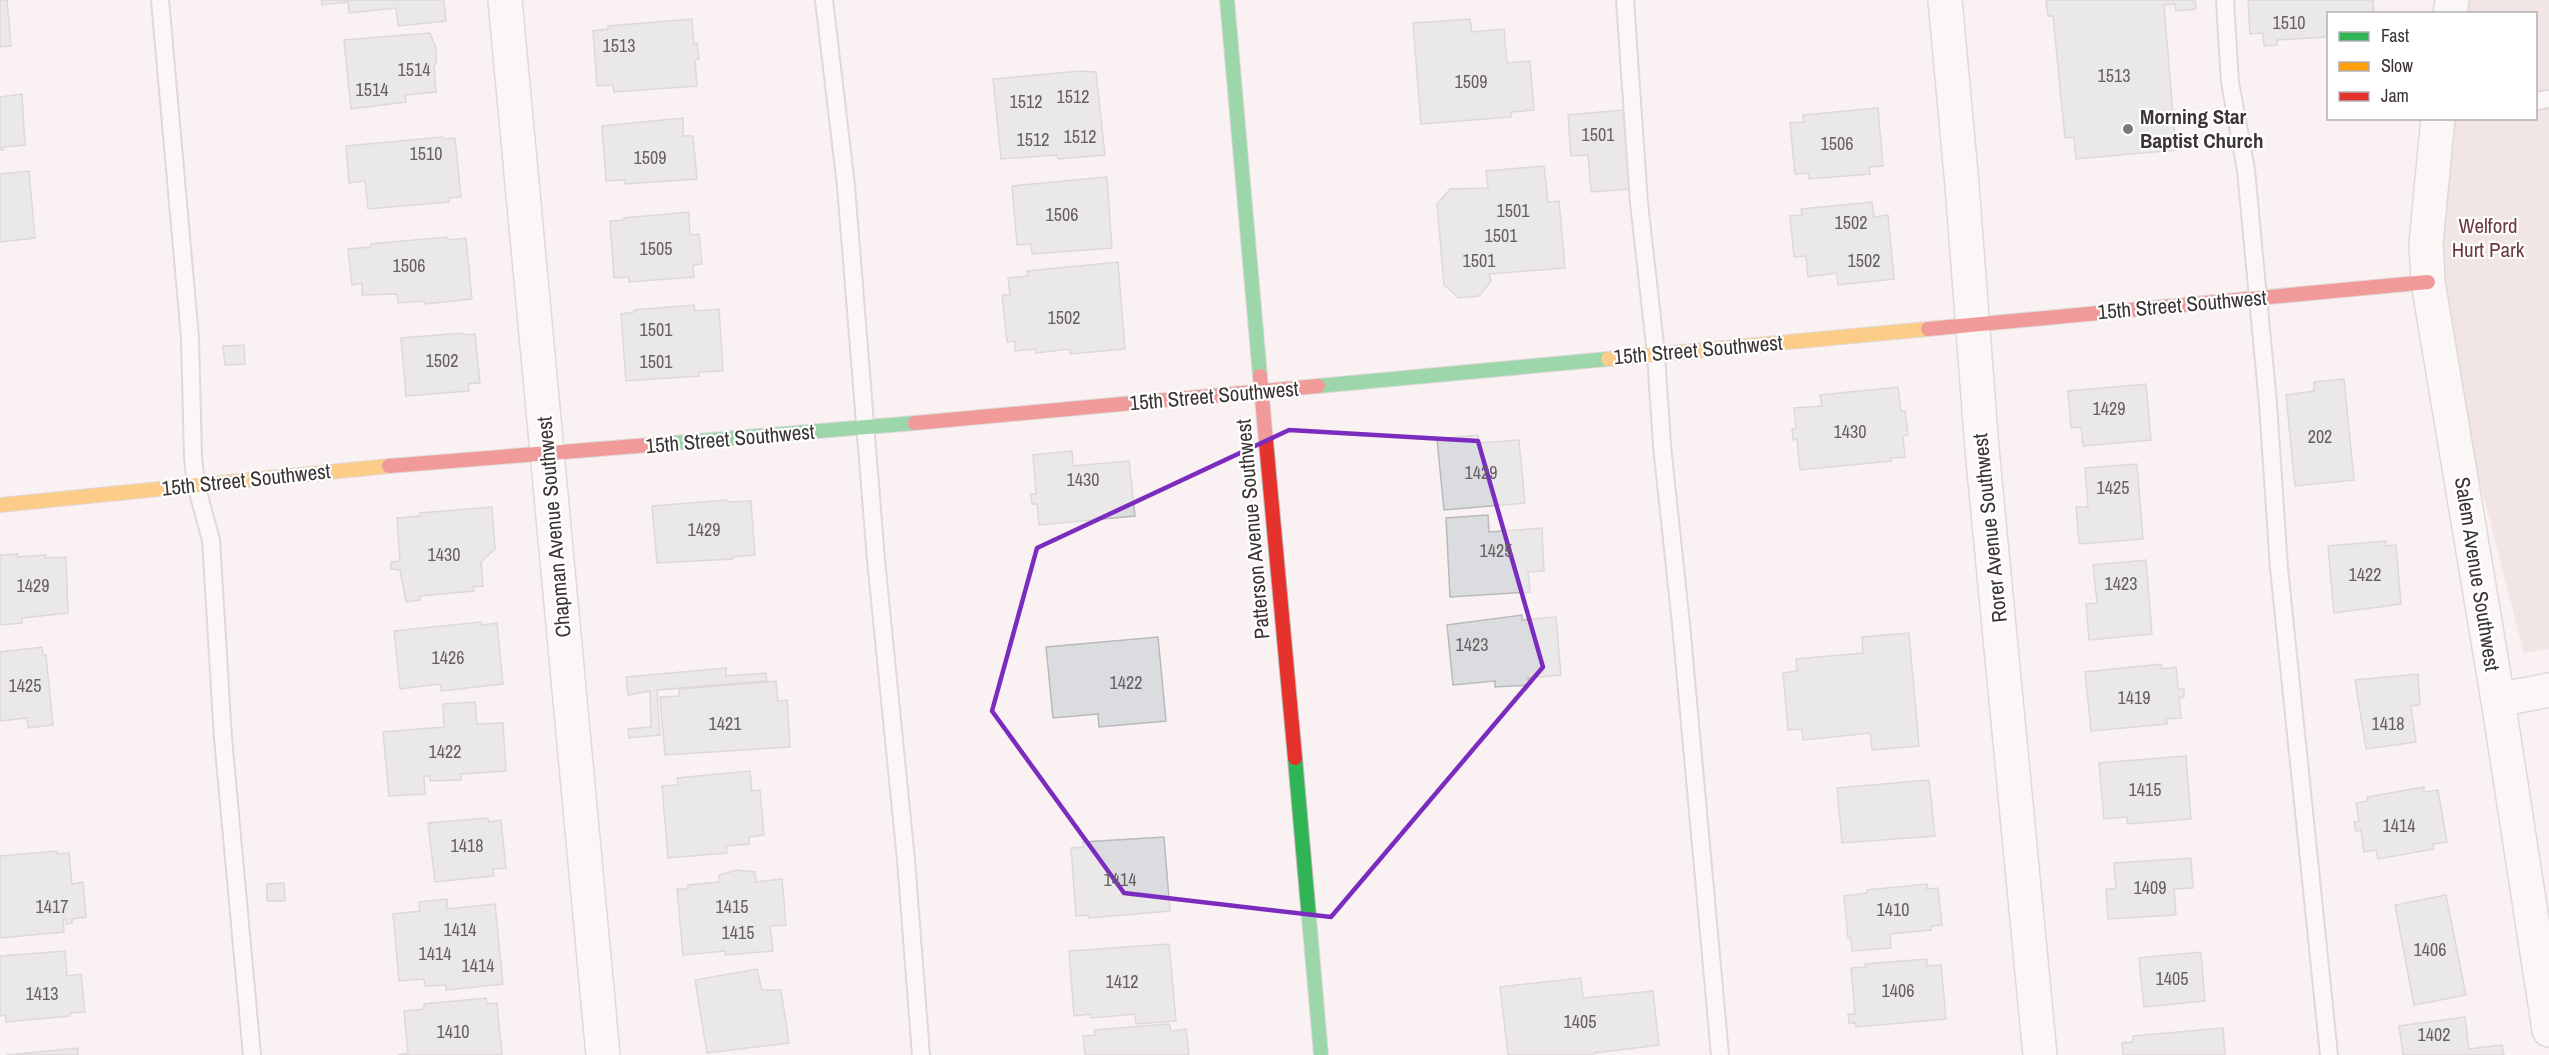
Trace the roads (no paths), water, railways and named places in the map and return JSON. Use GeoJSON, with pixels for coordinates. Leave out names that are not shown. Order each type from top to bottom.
{"type":"FeatureCollection","features":[{"type":"Feature","properties":{"kind":"street","name":"Chapman Avenue Southwest"},"geometry":{"type":"LineString","coordinates":[[505,0],[603,1055]]}},
{"type":"Feature","properties":{"kind":"street","name":"Patterson Avenue Southwest"},"geometry":{"type":"LineString","coordinates":[[1227,0],[1322,1055]]}},
{"type":"Feature","properties":{"kind":"street","name":"Rorer Avenue Southwest"},"geometry":{"type":"LineString","coordinates":[[1945,0],[1982,449],[2040,1055]]}},
{"type":"Feature","properties":{"kind":"street","name":"Salem Avenue Southwest"},"geometry":{"type":"LineString","coordinates":[[2438,120],[2426,243],[2428,282],[2498,700],[2549,1029]]}},
{"type":"Feature","properties":{"kind":"street","name":"15th Street Southwest"},"geometry":{"type":"LineString","coordinates":[[0,505],[343,470],[865,428],[2428,282]]}},
{"type":"Feature","properties":{"kind":"street"},"geometry":{"type":"LineString","coordinates":[[2498,700],[2549,690]]}},
{"type":"Feature","properties":{"kind":"lane"},"geometry":{"type":"LineString","coordinates":[[160,0],[190,338],[193,457],[196,485],[211,540],[223,738],[252,1055]]}},
{"type":"Feature","properties":{"kind":"lane"},"geometry":{"type":"LineString","coordinates":[[824,0],[846,186],[876,560],[906,860],[921,1055]]}},
{"type":"Feature","properties":{"kind":"lane"},"geometry":{"type":"LineString","coordinates":[[1625,0],[1640,203],[1656,354],[1662,446],[1681,624],[1720,1055]]}},
{"type":"Feature","properties":{"kind":"lane"},"geometry":{"type":"LineString","coordinates":[[2225,0],[2230,82],[2246,170],[2268,404],[2279,568],[2329,1055]]}},
{"type":"Feature","properties":{"kind":"place","name":"Morning Star Baptist Church"},"geometry":{"type":"Point","coordinates":[2128,129]}},
{"type":"Feature","properties":{"kind":"park label","name":"Welford Hurt Park"},"geometry":{"type":"Point","coordinates":[2488,238]}}]}
